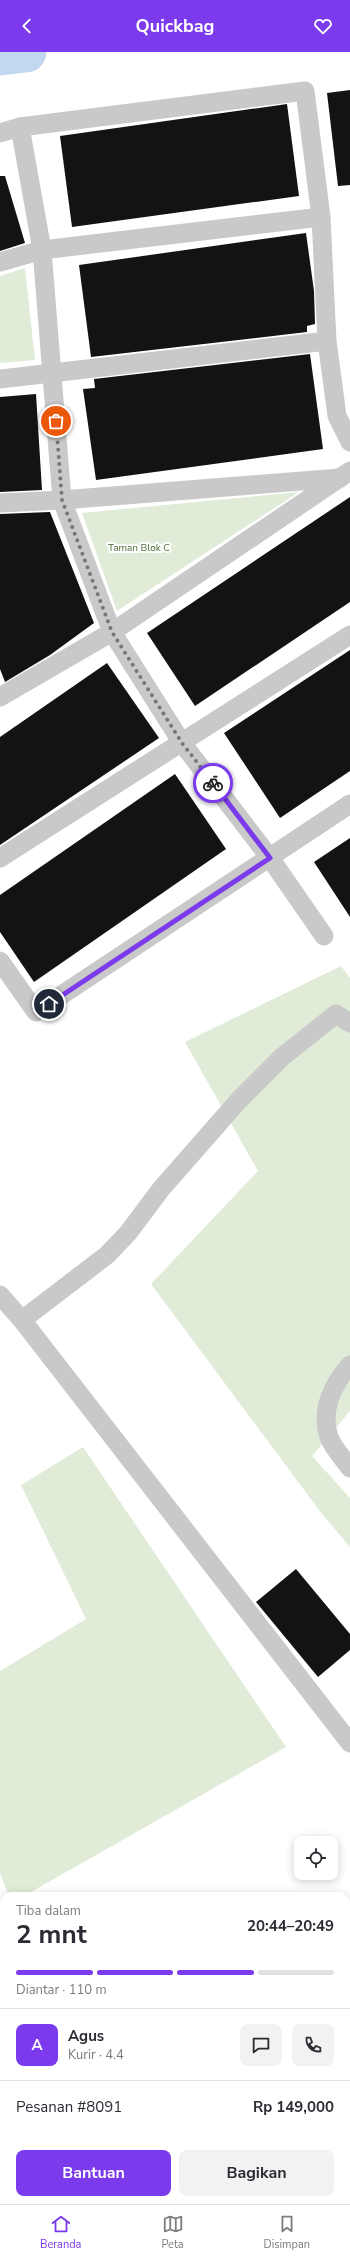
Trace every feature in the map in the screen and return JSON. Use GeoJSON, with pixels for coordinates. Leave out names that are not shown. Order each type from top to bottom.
{"type":"FeatureCollection","features":[{"type":"Feature","properties":{"kind":"street"},"geometry":{"type":"LineString","coordinates":[[0,132],[20,127],[305,91],[321,218],[327,341],[337,416],[350,442]]}},
{"type":"Feature","properties":{"kind":"street"},"geometry":{"type":"LineString","coordinates":[[20,127],[42,250],[62,500],[112,632],[182,743],[270,858],[324,936]]}},
{"type":"Feature","properties":{"kind":"street"},"geometry":{"type":"LineString","coordinates":[[0,262],[42,250],[321,218]]}},
{"type":"Feature","properties":{"kind":"street"},"geometry":{"type":"LineString","coordinates":[[0,379],[327,341]]}},
{"type":"Feature","properties":{"kind":"street"},"geometry":{"type":"LineString","coordinates":[[0,503],[62,500],[346,475]]}},
{"type":"Feature","properties":{"kind":"street"},"geometry":{"type":"LineString","coordinates":[[0,697],[112,632],[346,475]]}},
{"type":"Feature","properties":{"kind":"street"},"geometry":{"type":"LineString","coordinates":[[0,858],[350,635]]}},
{"type":"Feature","properties":{"kind":"street"},"geometry":{"type":"LineString","coordinates":[[0,961],[36,1012],[350,804]]}},
{"type":"Feature","properties":{"kind":"street"},"geometry":{"type":"LineString","coordinates":[[22,1320],[107,1255],[128,1233],[162,1189],[239,1100],[282,1057],[336,1014],[350,1024]]}},
{"type":"Feature","properties":{"kind":"street"},"geometry":{"type":"LineString","coordinates":[[0,1295],[22,1320],[350,1743]]}},
{"type":"Feature","properties":{"kind":"street"},"geometry":{"type":"LineString","coordinates":[[350,1365],[338,1378],[331,1392],[327,1408],[329,1437],[350,1468]]}},
{"type":"Feature","properties":{"kind":"green space"},"geometry":{"type":"Polygon","coordinates":[[[25,268],[35,360],[0,363],[0,276],[25,268]]]}},
{"type":"Feature","properties":{"kind":"green space","name":"Taman Blok C"},"geometry":{"type":"Polygon","coordinates":[[[299,492],[117,611],[82,513],[299,492]]]}},
{"type":"Feature","properties":{"kind":"green space"},"geometry":{"type":"Polygon","coordinates":[[[341,966],[350,978],[350,1411],[312,1456],[350,1498],[350,1547],[322,1514],[151,1284],[258,1171],[185,1042],[341,966]]]}},
{"type":"Feature","properties":{"kind":"green space"},"geometry":{"type":"Polygon","coordinates":[[[83,1447],[286,1747],[31,1892],[7,1892],[0,1873],[0,1671],[86,1619],[21,1485],[83,1447]]]}},
{"type":"Feature","properties":{"kind":"building"},"geometry":{"type":"Polygon","coordinates":[[[350,90],[350,185],[338,186],[327,93],[350,90]]]}},
{"type":"Feature","properties":{"kind":"building"},"geometry":{"type":"Polygon","coordinates":[[[287,104],[299,196],[72,227],[60,136],[287,104]]]}},
{"type":"Feature","properties":{"kind":"building"},"geometry":{"type":"Polygon","coordinates":[[[0,176],[5,176],[25,243],[0,251],[0,176]]]}},
{"type":"Feature","properties":{"kind":"building"},"geometry":{"type":"Polygon","coordinates":[[[306,233],[314,291],[315,324],[307,326],[307,332],[91,357],[79,265],[306,233]]]}},
{"type":"Feature","properties":{"kind":"building"},"geometry":{"type":"Polygon","coordinates":[[[310,354],[323,449],[96,480],[83,389],[95,388],[94,379],[310,354]]]}},
{"type":"Feature","properties":{"kind":"building"},"geometry":{"type":"Polygon","coordinates":[[[36,394],[42,490],[0,492],[0,397],[36,394]]]}},
{"type":"Feature","properties":{"kind":"building"},"geometry":{"type":"Polygon","coordinates":[[[350,497],[350,602],[195,706],[147,633],[350,497]]]}},
{"type":"Feature","properties":{"kind":"building"},"geometry":{"type":"Polygon","coordinates":[[[50,512],[94,623],[50,655],[5,682],[0,669],[0,514],[50,512]]]}},
{"type":"Feature","properties":{"kind":"building"},"geometry":{"type":"Polygon","coordinates":[[[350,650],[350,771],[280,818],[224,733],[350,650]]]}},
{"type":"Feature","properties":{"kind":"building"},"geometry":{"type":"Polygon","coordinates":[[[107,663],[159,738],[0,845],[0,737],[107,663]]]}},
{"type":"Feature","properties":{"kind":"building"},"geometry":{"type":"Polygon","coordinates":[[[175,774],[226,849],[34,982],[0,932],[0,895],[175,774]]]}},
{"type":"Feature","properties":{"kind":"building"},"geometry":{"type":"Polygon","coordinates":[[[350,838],[350,917],[314,862],[350,838]]]}},
{"type":"Feature","properties":{"kind":"building"},"geometry":{"type":"Polygon","coordinates":[[[296,1569],[350,1634],[350,1650],[318,1677],[256,1602],[296,1569]]]}},
{"type":"Feature","properties":{"kind":"waterway"},"geometry":{"type":"LineString","coordinates":[[0,55],[26,52]]}},
{"type":"Feature","properties":{"kind":"way so far"},"geometry":{"type":"LineString","coordinates":[[56,421],[62,500],[112,632],[182,743],[213,783]]}},
{"type":"Feature","properties":{"kind":"route"},"geometry":{"type":"LineString","coordinates":[[49,1004],[270,858],[213,783]]}}]}
